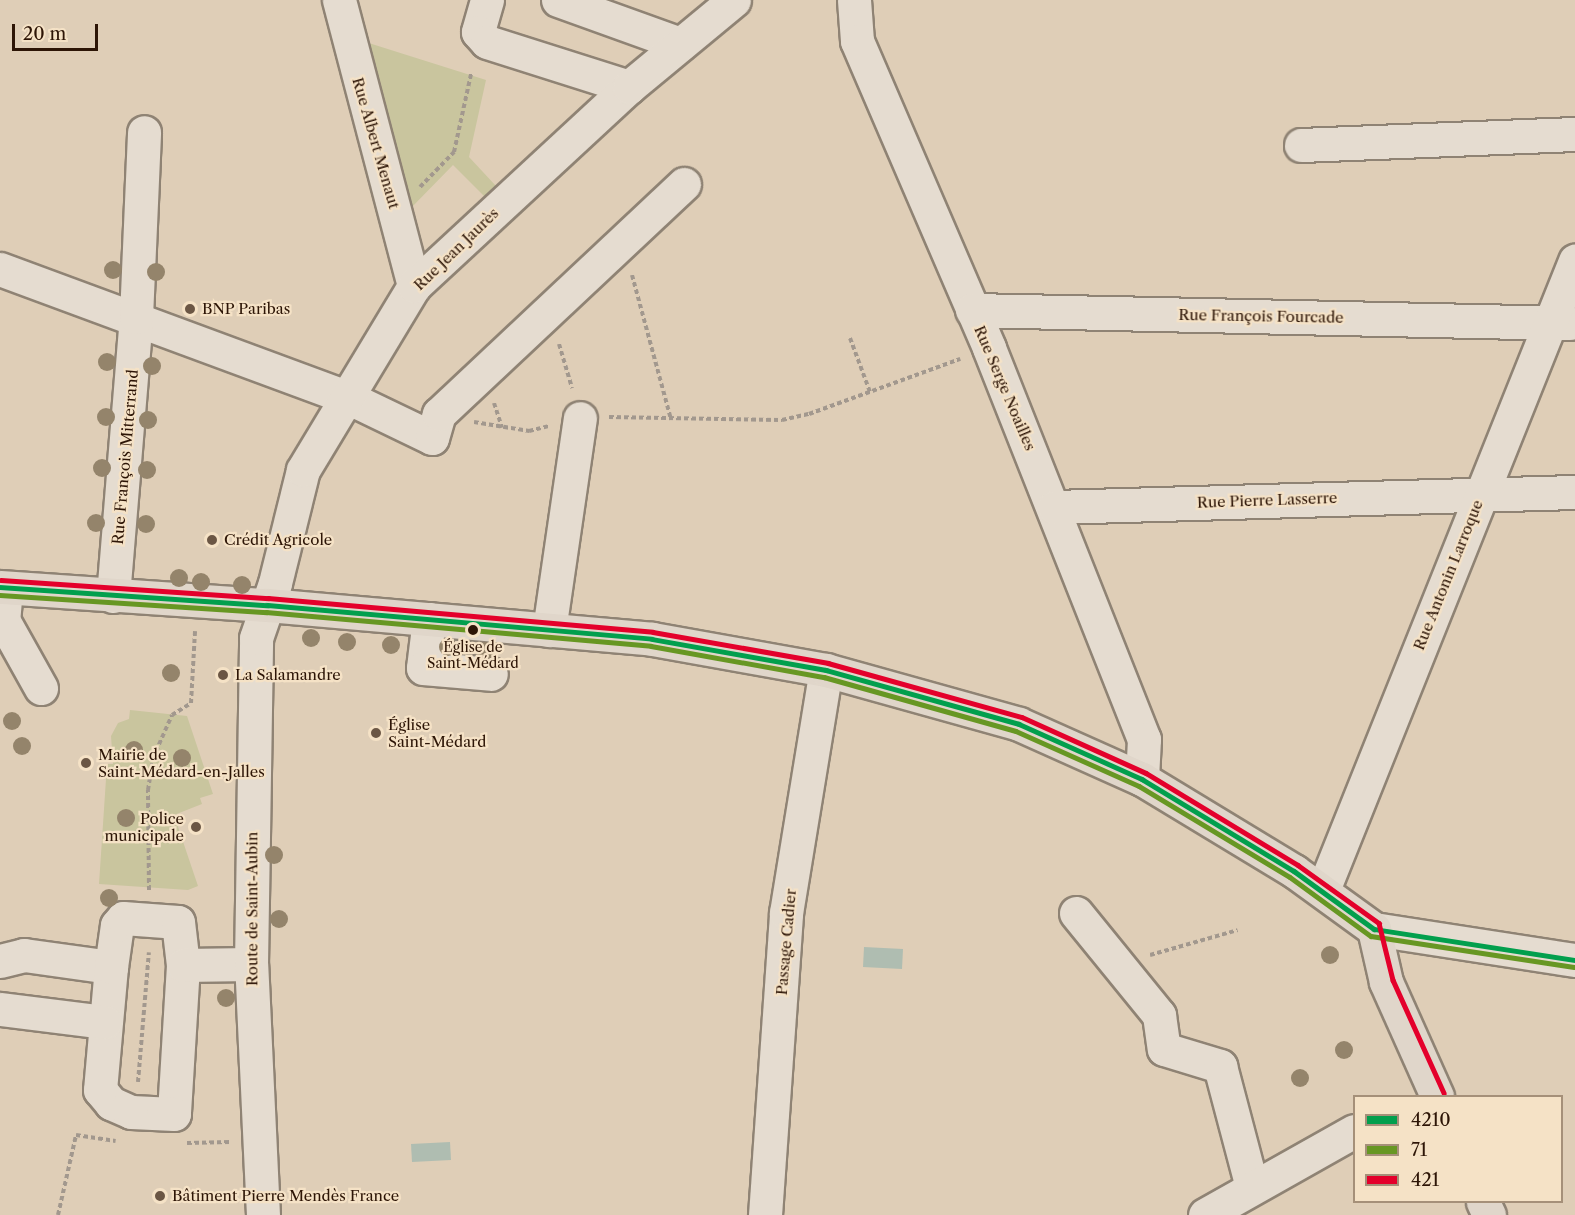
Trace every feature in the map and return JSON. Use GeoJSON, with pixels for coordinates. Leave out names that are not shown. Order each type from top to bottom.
{"type":"FeatureCollection","features":[{"type":"Feature","properties":{"kind":"main road"},"geometry":{"type":"LineString","coordinates":[[3,588],[267,605],[652,639],[826,670],[1019,724],[1142,779],[1323,890],[1374,929],[1386,982],[1429,1093]]}},
{"type":"Feature","properties":{"kind":"street","name":"Rue Albert Menaut"},"geometry":{"type":"LineString","coordinates":[[339,0],[414,286]]}},
{"type":"Feature","properties":{"kind":"street"},"geometry":{"type":"LineString","coordinates":[[487,0],[478,32],[487,42],[629,87]]}},
{"type":"Feature","properties":{"kind":"street"},"geometry":{"type":"LineString","coordinates":[[558,0],[680,44]]}},
{"type":"Feature","properties":{"kind":"street","name":"Rue Jean Jaurès"},"geometry":{"type":"LineString","coordinates":[[267,605],[303,470],[349,398],[414,286],[629,87],[734,0]]}},
{"type":"Feature","properties":{"kind":"street","name":"Rue Serge Noailles"},"geometry":{"type":"LineString","coordinates":[[854,0],[857,41],[989,348],[1054,507],[1144,740],[1142,779]]}},
{"type":"Feature","properties":{"kind":"street","name":"Rue François Mitterrand"},"geometry":{"type":"LineString","coordinates":[[112,596],[136,317],[144,132]]}},
{"type":"Feature","properties":{"kind":"street"},"geometry":{"type":"LineString","coordinates":[[1301,145],[1575,134]]}},
{"type":"Feature","properties":{"kind":"street"},"geometry":{"type":"LineString","coordinates":[[0,269],[136,317],[349,398],[436,426],[550,312],[684,184]]}},
{"type":"Feature","properties":{"kind":"street","name":"Rue Antonin Larroque"},"geometry":{"type":"LineString","coordinates":[[1323,890],[1480,493],[1563,322],[1575,261]]}},
{"type":"Feature","properties":{"kind":"street","name":"Rue François Fourcade"},"geometry":{"type":"LineString","coordinates":[[972,310],[1563,322]]}},
{"type":"Feature","properties":{"kind":"street"},"geometry":{"type":"LineString","coordinates":[[549,630],[580,418]]}},
{"type":"Feature","properties":{"kind":"street","name":"Rue Pierre Lasserre"},"geometry":{"type":"LineString","coordinates":[[1054,507],[1575,492]]}},
{"type":"Feature","properties":{"kind":"street"},"geometry":{"type":"LineString","coordinates":[[3,588],[3,620],[41,688]]}},
{"type":"Feature","properties":{"kind":"street","name":"Route de Saint-Aubin"},"geometry":{"type":"LineString","coordinates":[[263,1215],[251,964],[256,638],[267,605]]}},
{"type":"Feature","properties":{"kind":"street"},"geometry":{"type":"LineString","coordinates":[[429,619],[423,668],[491,674]]}},
{"type":"Feature","properties":{"kind":"street","name":"Passage Cadier"},"geometry":{"type":"LineString","coordinates":[[765,1215],[786,913],[826,670]]}},
{"type":"Feature","properties":{"kind":"street"},"geometry":{"type":"LineString","coordinates":[[1076,913],[1159,1015],[1164,1049],[1220,1066],[1252,1187]]}},
{"type":"Feature","properties":{"kind":"street"},"geometry":{"type":"LineString","coordinates":[[123,918],[151,918],[178,922],[183,966],[176,1129],[111,1103],[100,1090],[105,1022],[117,925],[123,918]]}},
{"type":"Feature","properties":{"kind":"street"},"geometry":{"type":"LineString","coordinates":[[1374,929],[1575,960]]}},
{"type":"Feature","properties":{"kind":"street"},"geometry":{"type":"LineString","coordinates":[[0,961],[24,954],[111,967]]}},
{"type":"Feature","properties":{"kind":"street"},"geometry":{"type":"LineString","coordinates":[[183,966],[251,964]]}},
{"type":"Feature","properties":{"kind":"street"},"geometry":{"type":"LineString","coordinates":[[0,1009],[105,1022]]}},
{"type":"Feature","properties":{"kind":"street"},"geometry":{"type":"LineString","coordinates":[[1205,1215],[1353,1132]]}},
{"type":"Feature","properties":{"kind":"path"},"geometry":{"type":"LineString","coordinates":[[394,204],[410,198],[454,152],[471,74]]}},
{"type":"Feature","properties":{"kind":"path"},"geometry":{"type":"LineString","coordinates":[[624,242],[670,420]]}},
{"type":"Feature","properties":{"kind":"path"},"geometry":{"type":"LineString","coordinates":[[550,312],[580,418]]}},
{"type":"Feature","properties":{"kind":"path"},"geometry":{"type":"LineString","coordinates":[[850,338],[870,392]]}},
{"type":"Feature","properties":{"kind":"path"},"geometry":{"type":"LineString","coordinates":[[436,426],[529,431],[580,418],[782,420],[870,392],[989,348]]}},
{"type":"Feature","properties":{"kind":"path"},"geometry":{"type":"LineString","coordinates":[[136,1112],[151,918],[148,790],[153,758],[172,714],[191,703],[197,636],[189,601]]}},
{"type":"Feature","properties":{"kind":"path"},"geometry":{"type":"LineString","coordinates":[[1118,965],[1238,930]]}},
{"type":"Feature","properties":{"kind":"path"},"geometry":{"type":"LineString","coordinates":[[176,1129],[258,1142]]}},
{"type":"Feature","properties":{"kind":"path"},"geometry":{"type":"LineString","coordinates":[[58,1215],[76,1135],[121,1142]]}},
{"type":"Feature","properties":{"kind":"shaded area"},"geometry":{"type":"Polygon","coordinates":[[[356,39],[486,80],[469,157],[496,186],[485,197],[453,165],[409,210],[356,39]]]}},
{"type":"Feature","properties":{"kind":"shaded area"},"geometry":{"type":"Polygon","coordinates":[[[130,710],[187,716],[213,794],[200,798],[202,804],[174,815],[198,886],[188,890],[99,884],[107,764],[113,764],[111,736],[118,723],[129,719],[130,710]]]}},
{"type":"Feature","properties":{"kind":"shaded area"},"geometry":{"type":"Polygon","coordinates":[[[864,947],[903,949],[902,969],[863,967],[864,947]]]}},
{"type":"Feature","properties":{"kind":"shaded area"},"geometry":{"type":"Polygon","coordinates":[[[450,1142],[451,1160],[412,1162],[411,1144],[450,1142]]]}},
{"type":"Feature","properties":{"kind":"transit line","name":"421"},"geometry":{"type":"LineString","coordinates":[[1,580],[268,598],[653,632],[828,663],[1022,717],[1146,773],[1298,865],[1379,923],[1393,980],[1444,1093]]}},
{"type":"Feature","properties":{"kind":"transit line","name":"4210"},"geometry":{"type":"LineString","coordinates":[[0,587],[267,605],[652,639],[826,670],[1019,724],[1142,779],[1294,871],[1374,929],[1575,960]]}},
{"type":"Feature","properties":{"kind":"transit line","name":"71"},"geometry":{"type":"LineString","coordinates":[[0,595],[266,612],[651,646],[824,677],[1016,731],[1139,786],[1290,877],[1371,936],[1574,967]]}},
{"type":"Feature","properties":{"kind":"place","name":"BNP Paribas"},"geometry":{"type":"Point","coordinates":[190,309]}},
{"type":"Feature","properties":{"kind":"place","name":"Crédit Agricole"},"geometry":{"type":"Point","coordinates":[212,540]}},
{"type":"Feature","properties":{"kind":"place","name":"Église de Saint-Médard"},"geometry":{"type":"Point","coordinates":[473,630]}},
{"type":"Feature","properties":{"kind":"place","name":"La Salamandre"},"geometry":{"type":"Point","coordinates":[223,675]}},
{"type":"Feature","properties":{"kind":"place","name":"Église Saint-Médard"},"geometry":{"type":"Point","coordinates":[376,733]}},
{"type":"Feature","properties":{"kind":"place","name":"Mairie de Saint-Médard-en-Jalles"},"geometry":{"type":"Point","coordinates":[86,763]}},
{"type":"Feature","properties":{"kind":"place","name":"Police municipale"},"geometry":{"type":"Point","coordinates":[196,827]}},
{"type":"Feature","properties":{"kind":"place","name":"Bâtiment Pierre Mendès France"},"geometry":{"type":"Point","coordinates":[160,1196]}}]}
